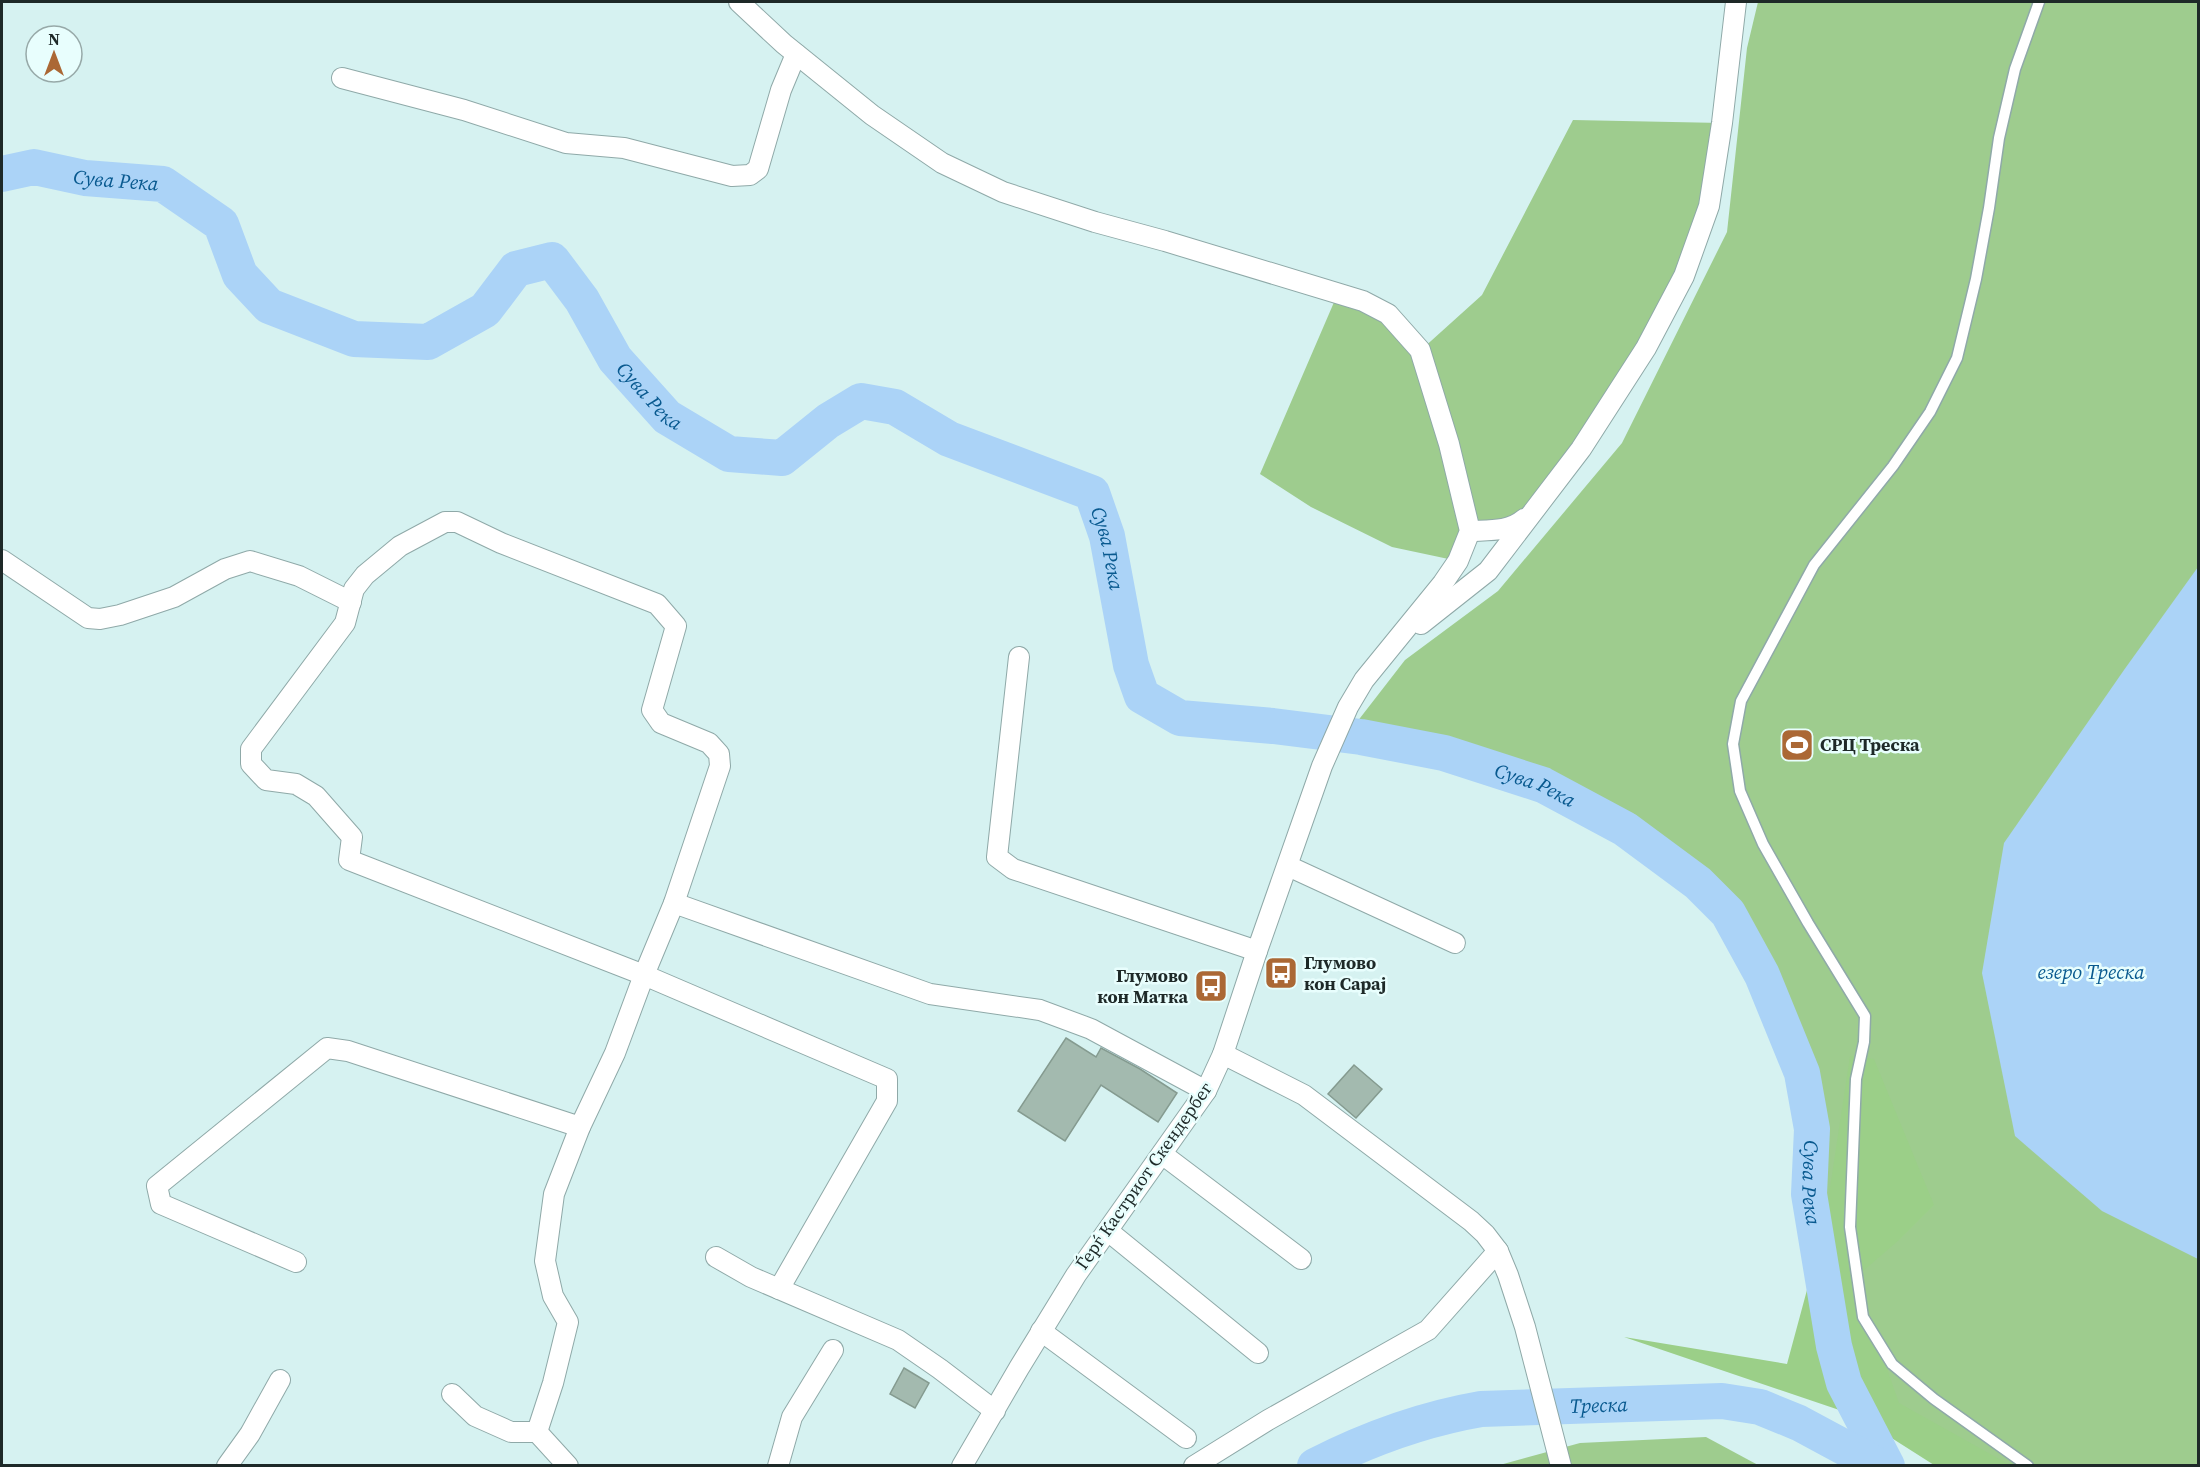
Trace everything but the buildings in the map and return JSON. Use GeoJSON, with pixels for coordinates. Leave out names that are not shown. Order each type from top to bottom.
{"type":"FeatureCollection","features":[{"type":"Feature","properties":{"kind":"street"},"geometry":{"type":"LineString","coordinates":[[740,2],[796,54],[872,115],[942,163],[1003,192],[1095,222],[1354,298],[1388,314],[1420,350],[1449,444],[1470,531],[1458,561],[1395,644]]}},
{"type":"Feature","properties":{"kind":"street"},"geometry":{"type":"LineString","coordinates":[[1395,644],[1488,571],[1581,449],[1646,348],[1684,276],[1709,206],[1722,123],[1736,2]]}},
{"type":"Feature","properties":{"kind":"street"},"geometry":{"type":"LineString","coordinates":[[342,78],[464,110],[566,143],[624,148],[732,176],[750,175],[758,169],[781,90],[796,54]]}},
{"type":"Feature","properties":{"kind":"street"},"geometry":{"type":"LineString","coordinates":[[1470,531],[1497,530],[1517,525],[1533,511]]}},
{"type":"Feature","properties":{"kind":"street"},"geometry":{"type":"LineString","coordinates":[[537,1432],[553,1383],[568,1322],[553,1296],[544,1261],[554,1194],[580,1127],[615,1053],[644,975],[674,903],[720,766],[719,754],[715,747],[661,723],[652,710],[676,626],[657,604],[501,543],[457,522],[445,522],[400,546],[365,575],[354,589],[345,623],[251,749],[251,764],[266,780],[296,784],[316,796],[352,837],[349,860],[644,975],[887,1079],[887,1101],[779,1289]]}},
{"type":"Feature","properties":{"kind":"street"},"geometry":{"type":"LineString","coordinates":[[2,560],[88,618],[120,615],[174,597],[225,569],[249,561],[299,576],[351,602]]}},
{"type":"Feature","properties":{"kind":"street","name":"Ѓерѓ Кастриот Скендербег"},"geometry":{"type":"LineString","coordinates":[[962,1466],[1076,1275],[1206,1091],[1223,1054],[1322,766],[1348,707],[1364,680],[1395,644]]}},
{"type":"Feature","properties":{"kind":"street"},"geometry":{"type":"LineString","coordinates":[[1019,657],[997,857],[1013,869],[1257,951]]}},
{"type":"Feature","properties":{"kind":"street"},"geometry":{"type":"LineString","coordinates":[[1288,866],[1455,943]]}},
{"type":"Feature","properties":{"kind":"street"},"geometry":{"type":"LineString","coordinates":[[674,903],[930,994],[1040,1010],[1090,1029],[1206,1091]]}},
{"type":"Feature","properties":{"kind":"street"},"geometry":{"type":"LineString","coordinates":[[296,1262],[161,1204],[157,1186],[327,1048],[348,1051],[580,1127]]}},
{"type":"Feature","properties":{"kind":"street"},"geometry":{"type":"LineString","coordinates":[[1223,1054],[1305,1095],[1485,1234],[1498,1251],[1525,1327],[1561,1466]]}},
{"type":"Feature","properties":{"kind":"street"},"geometry":{"type":"LineString","coordinates":[[1162,1154],[1301,1259]]}},
{"type":"Feature","properties":{"kind":"street"},"geometry":{"type":"LineString","coordinates":[[1108,1231],[1258,1353]]}},
{"type":"Feature","properties":{"kind":"street"},"geometry":{"type":"LineString","coordinates":[[1194,1466],[1268,1419],[1428,1330],[1498,1251]]}},
{"type":"Feature","properties":{"kind":"street"},"geometry":{"type":"LineString","coordinates":[[716,1257],[751,1277],[898,1340],[994,1411]]}},
{"type":"Feature","properties":{"kind":"street"},"geometry":{"type":"LineString","coordinates":[[1041,1331],[1186,1438]]}},
{"type":"Feature","properties":{"kind":"street"},"geometry":{"type":"LineString","coordinates":[[778,1466],[792,1417],[833,1350]]}},
{"type":"Feature","properties":{"kind":"street"},"geometry":{"type":"LineString","coordinates":[[227,1466],[250,1434],[280,1380]]}},
{"type":"Feature","properties":{"kind":"street"},"geometry":{"type":"LineString","coordinates":[[452,1394],[475,1416],[511,1432],[537,1432],[568,1466]]}},
{"type":"Feature","properties":{"kind":"lane"},"geometry":{"type":"LineString","coordinates":[[2028,1466],[1934,1400],[1892,1364],[1863,1317],[1850,1227],[1856,1079],[1864,1042],[1865,1016],[1763,844],[1740,791],[1733,744],[1741,701],[1814,565],[1893,466],[1924,422],[1957,357],[1982,249],[1999,138],[2015,69],[2039,2]]}},
{"type":"Feature","properties":{"kind":"green space","name":"СРЦ Треска"},"geometry":{"type":"Polygon","coordinates":[[[1758,2],[2198,2],[2198,1465],[1935,1465],[1827,1323],[1811,1161],[1781,991],[1700,889],[1596,817],[1440,758],[1350,731],[1405,660],[1498,591],[1622,443],[1727,232],[1747,48],[1758,2]]]}},
{"type":"Feature","properties":{"kind":"green space"},"geometry":{"type":"Polygon","coordinates":[[[1573,120],[1722,123],[1684,276],[1533,511],[1470,531],[1458,561],[1392,547],[1311,507],[1260,474],[1338,293],[1363,301],[1421,350],[1482,295],[1573,120]]]}},
{"type":"Feature","properties":{"kind":"green space"},"geometry":{"type":"Polygon","coordinates":[[[1850,1056],[1874,1059],[1934,1205],[1899,1240],[1855,1278],[1899,1403],[2010,1465],[1934,1465],[1857,1416],[1624,1337],[1787,1364],[1824,1227],[1850,1056]]]}},
{"type":"Feature","properties":{"kind":"green space"},"geometry":{"type":"Polygon","coordinates":[[[1706,1437],[1758,1465],[1496,1466],[1580,1443],[1706,1437]]]}},
{"type":"Feature","properties":{"kind":"water","name":"езеро Треска"},"geometry":{"type":"Polygon","coordinates":[[[2198,567],[2198,1259],[2102,1211],[2015,1136],[1982,973],[2004,843],[2198,567]]]}},
{"type":"Feature","properties":{"kind":"waterway","name":"Сува Река"},"geometry":{"type":"LineString","coordinates":[[2,174],[34,167],[85,178],[163,184],[221,224],[240,275],[269,306],[354,339],[428,342],[485,310],[516,269],[552,260],[582,300],[615,359],[667,417],[729,454],[782,458],[828,421],[861,401],[895,407],[949,439],[1092,493],[1107,536],[1131,665],[1142,696],[1180,718],[1361,737],[1444,753],[1543,785],[1625,829],[1698,883],[1728,913],[1762,975],[1802,1073],[1812,1129],[1809,1194],[1834,1346],[1844,1383],[1887,1466]]}},
{"type":"Feature","properties":{"kind":"waterway","name":"Треска"},"geometry":{"type":"LineString","coordinates":[[1315,1466],[1396,1431],[1438,1418],[1481,1409],[1722,1401],[1760,1407],[1799,1423],[1879,1466]]}},
{"type":"Feature","properties":{"kind":"place","name":"СРЦ Треска"},"geometry":{"type":"Point","coordinates":[1797,745]}},
{"type":"Feature","properties":{"kind":"place","name":"Глумово кон Сарај"},"geometry":{"type":"Point","coordinates":[1281,973]}},
{"type":"Feature","properties":{"kind":"place","name":"Глумово кон Матка"},"geometry":{"type":"Point","coordinates":[1211,986]}}]}
